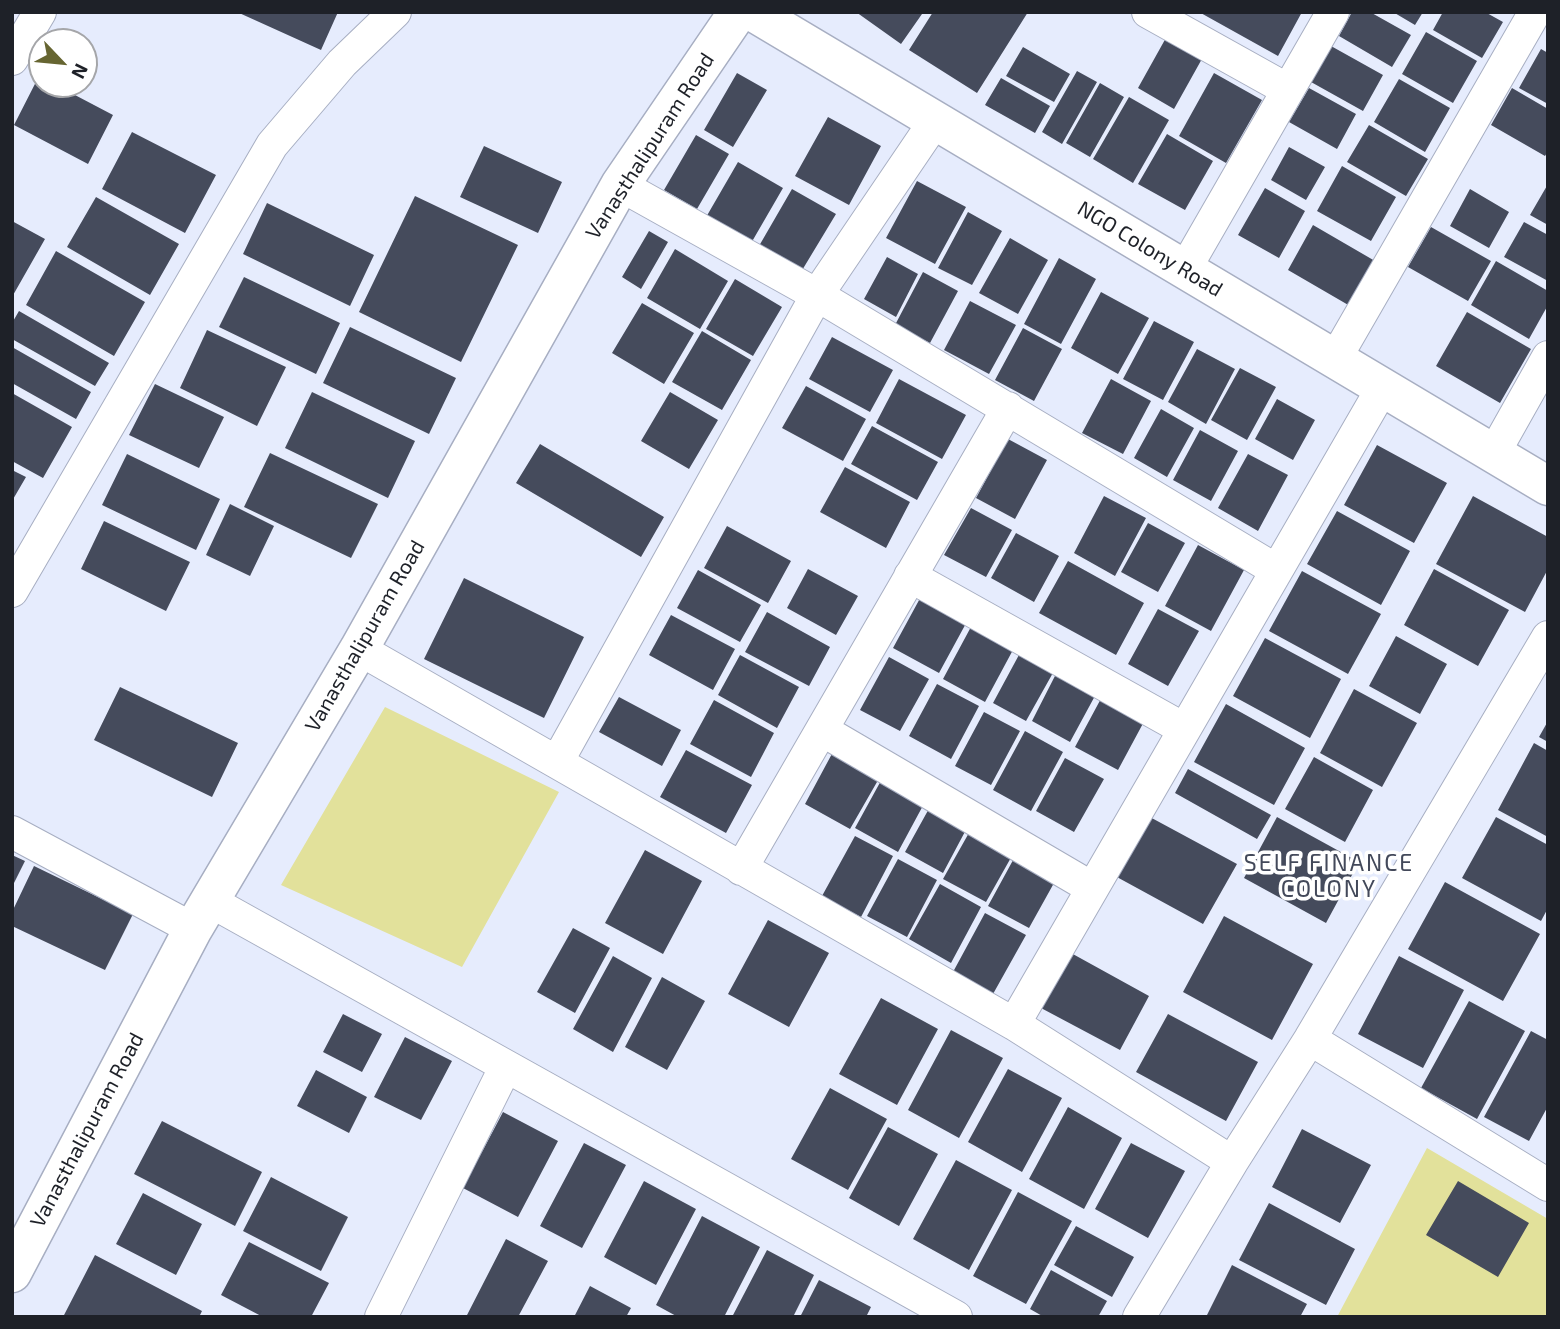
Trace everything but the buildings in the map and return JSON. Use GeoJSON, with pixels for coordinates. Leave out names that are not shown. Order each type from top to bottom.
{"type":"FeatureCollection","features":[{"type":"Feature","properties":{"kind":"street"},"geometry":{"type":"LineString","coordinates":[[12,59],[40,12]]}},
{"type":"Feature","properties":{"kind":"street"},"geometry":{"type":"LineString","coordinates":[[12,591],[272,145],[335,71],[395,12]]}},
{"type":"Feature","properties":{"kind":"street","name":"Vanasthalipuram Road"},"geometry":{"type":"LineString","coordinates":[[12,1273],[201,915],[359,649],[620,185],[738,12]]}},
{"type":"Feature","properties":{"kind":"street","name":"NGO Colony Road"},"geometry":{"type":"LineString","coordinates":[[753,12],[1548,486]]}},
{"type":"Feature","properties":{"kind":"street"},"geometry":{"type":"LineString","coordinates":[[1148,12],[1288,90]]}},
{"type":"Feature","properties":{"kind":"street"},"geometry":{"type":"LineString","coordinates":[[1185,269],[1333,12]]}},
{"type":"Feature","properties":{"kind":"street"},"geometry":{"type":"LineString","coordinates":[[1335,359],[1535,12]]}},
{"type":"Feature","properties":{"kind":"street"},"geometry":{"type":"LineString","coordinates":[[557,762],[817,295],[935,121]]}},
{"type":"Feature","properties":{"kind":"street"},"geometry":{"type":"LineString","coordinates":[[620,185],[817,295],[1276,570]]}},
{"type":"Feature","properties":{"kind":"street"},"geometry":{"type":"LineString","coordinates":[[1494,453],[1548,357]]}},
{"type":"Feature","properties":{"kind":"street"},"geometry":{"type":"LineString","coordinates":[[1014,1024],[1383,387]]}},
{"type":"Feature","properties":{"kind":"street"},"geometry":{"type":"LineString","coordinates":[[741,869],[1008,408]]}},
{"type":"Feature","properties":{"kind":"street"},"geometry":{"type":"LineString","coordinates":[[910,576],[1184,729]]}},
{"type":"Feature","properties":{"kind":"street"},"geometry":{"type":"LineString","coordinates":[[1139,1317],[1310,1039],[1548,637]]}},
{"type":"Feature","properties":{"kind":"street"},"geometry":{"type":"LineString","coordinates":[[359,649],[1014,1024],[1232,1162]]}},
{"type":"Feature","properties":{"kind":"street"},"geometry":{"type":"LineString","coordinates":[[822,730],[1092,888]]}},
{"type":"Feature","properties":{"kind":"street"},"geometry":{"type":"LineString","coordinates":[[12,832],[201,915],[505,1068],[956,1317]]}},
{"type":"Feature","properties":{"kind":"street"},"geometry":{"type":"LineString","coordinates":[[1310,1039],[1548,1185]]}},
{"type":"Feature","properties":{"kind":"street"},"geometry":{"type":"LineString","coordinates":[[384,1316],[505,1068]]}},
{"type":"Feature","properties":{"kind":"shaded area"},"geometry":{"type":"Polygon","coordinates":[[[385,707],[559,792],[462,967],[281,885],[385,707]]]}},
{"type":"Feature","properties":{"kind":"shaded area"},"geometry":{"type":"Polygon","coordinates":[[[1427,1148],[1548,1219],[1548,1317],[1337,1317],[1427,1148]]]}},
{"type":"Feature","properties":{"kind":"district","name":"SELF FINANCE COLONY"},"geometry":{"type":"Point","coordinates":[1329,876]}}]}
